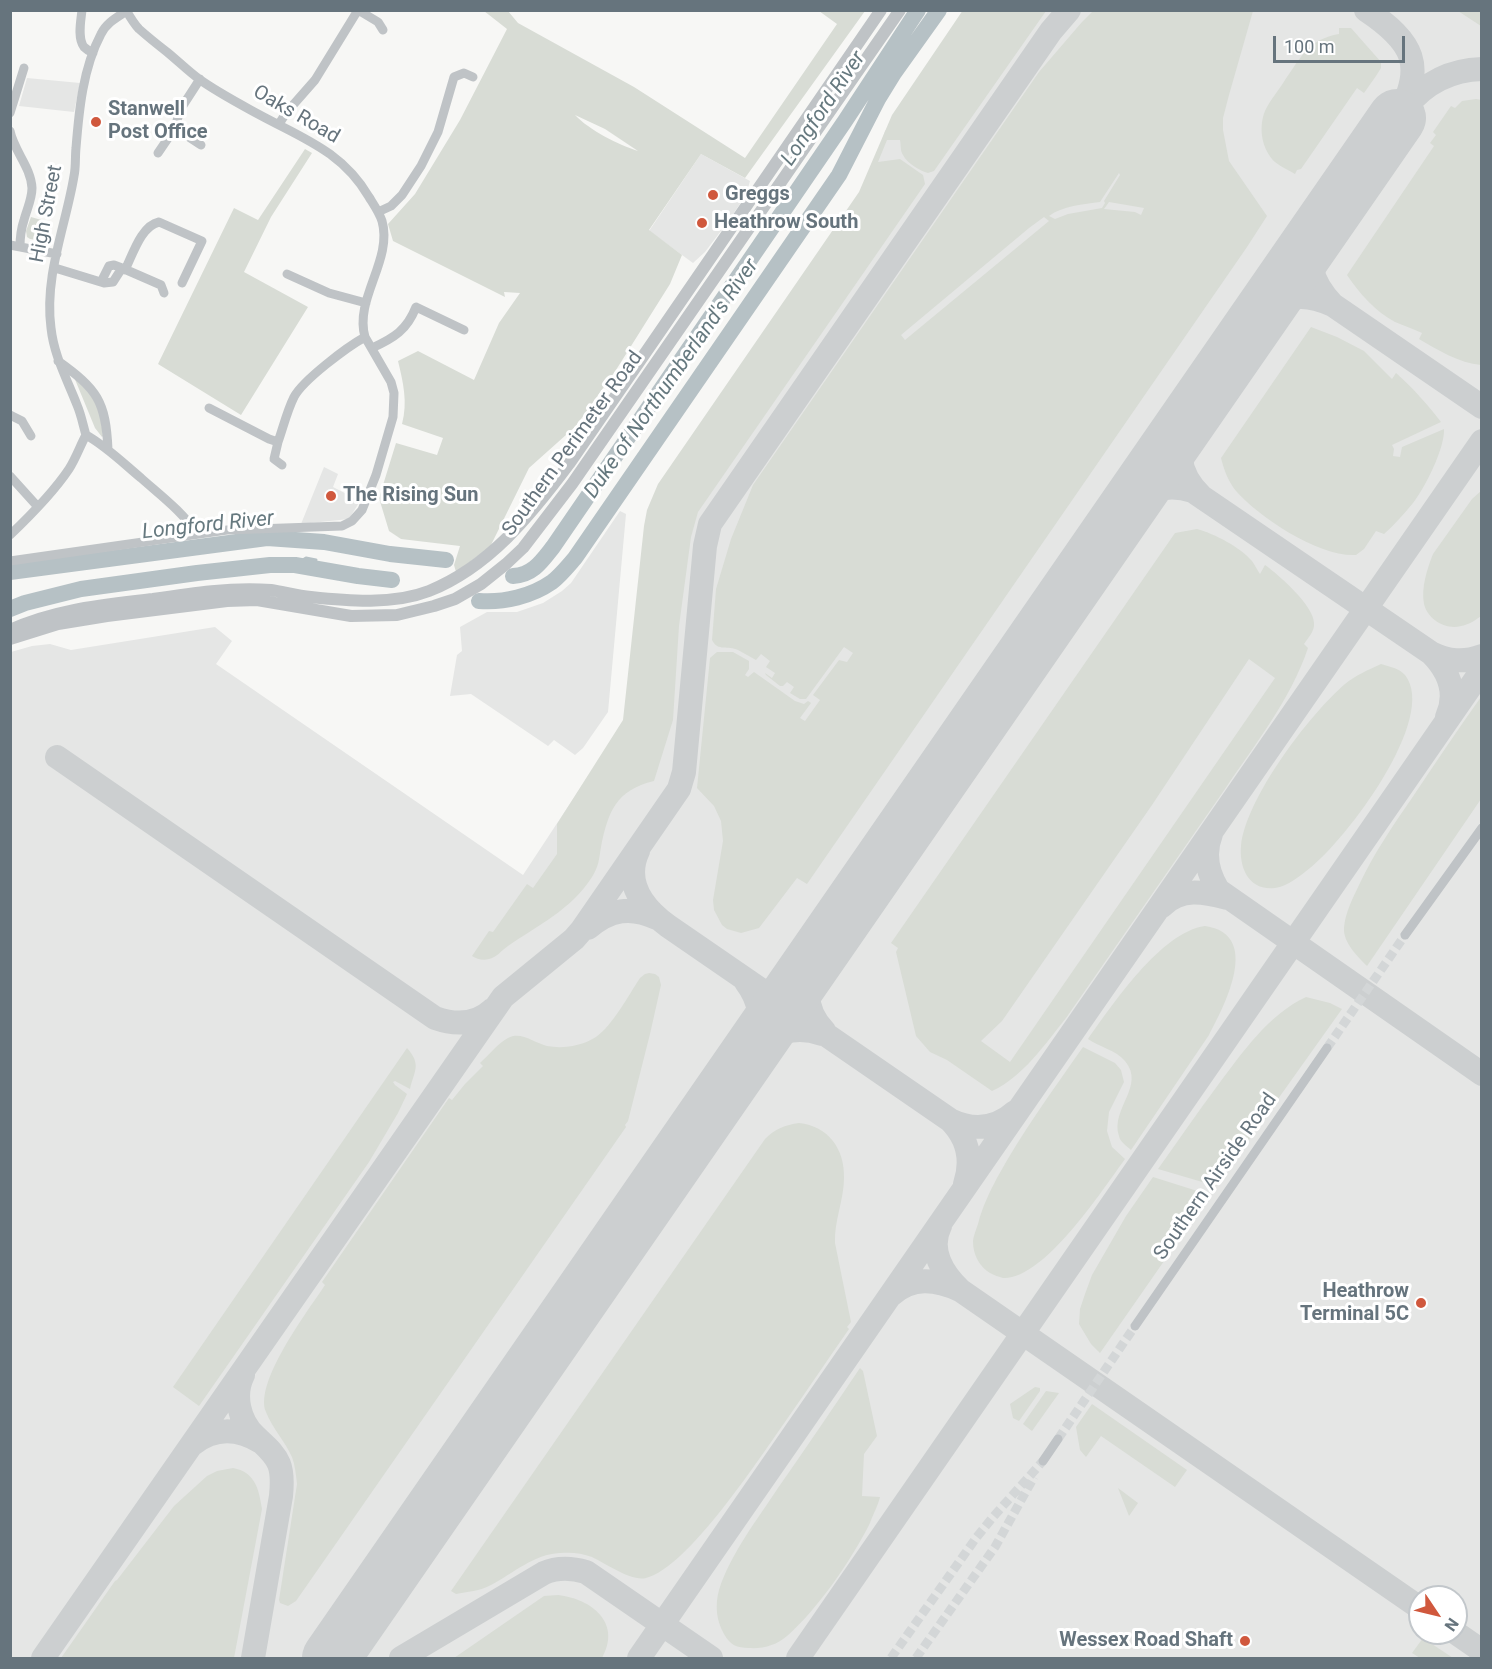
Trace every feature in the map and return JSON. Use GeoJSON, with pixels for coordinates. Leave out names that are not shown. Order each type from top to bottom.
{"type":"FeatureCollection","features":[{"type":"Feature","properties":{"kind":"street"},"geometry":{"type":"LineString","coordinates":[[82,10],[81,39],[84,48],[93,53]]}},
{"type":"Feature","properties":{"kind":"street"},"geometry":{"type":"LineString","coordinates":[[279,124],[315,81],[358,10],[378,22],[383,30]]}},
{"type":"Feature","properties":{"kind":"street","name":"Southern Perimeter Road"},"geometry":{"type":"LineString","coordinates":[[10,630],[58,613],[224,590],[271,590],[311,597],[356,600],[391,599],[428,591],[463,575],[490,554],[517,528],[545,496],[881,10]]}},
{"type":"Feature","properties":{"kind":"street","name":"Southern Perimeter Road"},"geometry":{"type":"LineString","coordinates":[[10,639],[58,624],[107,615],[227,601],[257,600],[351,616],[397,615],[451,600],[481,584],[523,548],[573,484],[900,10]]}},
{"type":"Feature","properties":{"kind":"street","name":"High Street"},"geometry":{"type":"LineString","coordinates":[[86,435],[78,406],[58,361],[51,329],[49,302],[75,174],[82,98],[93,53],[107,25],[127,11]]}},
{"type":"Feature","properties":{"kind":"street","name":"Oaks Road"},"geometry":{"type":"LineString","coordinates":[[127,11],[138,28],[200,79],[259,114],[315,143],[344,165],[361,183],[382,223],[383,249],[366,303],[363,321],[365,337]]}},
{"type":"Feature","properties":{"kind":"street"},"geometry":{"type":"LineString","coordinates":[[10,113],[24,69]]}},
{"type":"Feature","properties":{"kind":"street"},"geometry":{"type":"LineString","coordinates":[[378,212],[391,206],[402,195],[421,166],[438,132],[454,77],[464,73],[473,77]]}},
{"type":"Feature","properties":{"kind":"street"},"geometry":{"type":"LineString","coordinates":[[158,153],[175,128],[180,110],[200,79]]}},
{"type":"Feature","properties":{"kind":"street"},"geometry":{"type":"LineString","coordinates":[[175,128],[201,145]]}},
{"type":"Feature","properties":{"kind":"street"},"geometry":{"type":"LineString","coordinates":[[10,131],[29,174],[32,187],[31,198],[15,246],[57,254]]}},
{"type":"Feature","properties":{"kind":"street"},"geometry":{"type":"LineString","coordinates":[[55,268],[100,282],[113,282],[124,269],[143,234],[151,224],[159,222],[202,241],[182,283]]}},
{"type":"Feature","properties":{"kind":"street"},"geometry":{"type":"LineString","coordinates":[[124,269],[162,285],[164,293]]}},
{"type":"Feature","properties":{"kind":"street"},"geometry":{"type":"LineString","coordinates":[[287,274],[329,293],[366,303]]}},
{"type":"Feature","properties":{"kind":"street"},"geometry":{"type":"LineString","coordinates":[[372,348],[400,332],[418,302],[464,330]]}},
{"type":"Feature","properties":{"kind":"street"},"geometry":{"type":"LineString","coordinates":[[10,561],[227,530],[342,526],[352,521],[362,510],[376,475],[393,417],[394,393],[391,382],[365,337],[354,343],[304,383],[294,397],[274,459],[282,465]]}},
{"type":"Feature","properties":{"kind":"street"},"geometry":{"type":"LineString","coordinates":[[58,361],[96,394],[106,418],[108,450]]}},
{"type":"Feature","properties":{"kind":"street"},"geometry":{"type":"LineString","coordinates":[[209,408],[278,442]]}},
{"type":"Feature","properties":{"kind":"street"},"geometry":{"type":"LineString","coordinates":[[10,415],[22,421],[31,436]]}},
{"type":"Feature","properties":{"kind":"street"},"geometry":{"type":"LineString","coordinates":[[10,535],[38,507],[70,467],[86,435],[108,450],[170,504],[197,534]]}},
{"type":"Feature","properties":{"kind":"street"},"geometry":{"type":"LineString","coordinates":[[10,476],[38,507]]}},
{"type":"Feature","properties":{"kind":"street"},"geometry":{"type":"LineString","coordinates":[[1405,935],[1482,828]]}},
{"type":"Feature","properties":{"kind":"street","name":"Southern Airside Road"},"geometry":{"type":"LineString","coordinates":[[1135,1326],[1327,1048]]}},
{"type":"Feature","properties":{"kind":"street"},"geometry":{"type":"LineString","coordinates":[[1043,1461],[1058,1439]]}},
{"type":"Feature","properties":{"kind":"shaded area"},"geometry":{"type":"Polygon","coordinates":[[[963,10],[1046,11],[934,171],[925,172],[907,161],[901,150],[900,140],[887,140],[878,162],[900,159],[923,175],[925,184],[698,512],[691,537],[679,626],[673,720],[654,781],[631,790],[616,804],[607,823],[596,869],[575,898],[494,957],[485,960],[472,956],[489,931],[493,932],[527,884],[533,888],[557,854],[557,824],[623,720],[644,526],[647,510],[658,484],[859,192],[892,115],[963,10]]]}},
{"type":"Feature","properties":{"kind":"shaded area"},"geometry":{"type":"Polygon","coordinates":[[[1094,10],[1253,11],[1223,118],[1223,130],[1229,161],[1267,216],[807,884],[797,878],[759,928],[741,933],[727,929],[722,925],[714,910],[713,900],[723,841],[721,821],[714,806],[697,788],[710,658],[717,652],[733,652],[749,661],[749,669],[745,675],[748,677],[754,672],[795,701],[804,704],[808,701],[811,703],[800,718],[805,721],[820,700],[813,695],[839,660],[847,662],[853,653],[844,647],[806,699],[800,699],[790,693],[794,687],[787,682],[780,686],[766,675],[765,673],[772,678],[775,673],[766,667],[770,661],[761,654],[756,660],[738,650],[714,644],[712,640],[716,589],[731,539],[753,485],[1039,72],[1094,10]],[[1119,173],[1100,202],[1067,208],[1049,216],[1055,219],[1068,214],[1102,208],[1119,173]],[[1109,202],[1104,209],[1135,212],[1141,215],[1144,208],[1109,202]],[[1044,217],[901,335],[905,340],[1049,221],[1044,217]]]}},
{"type":"Feature","properties":{"kind":"shaded area"},"geometry":{"type":"Polygon","coordinates":[[[484,11],[508,11],[518,23],[634,87],[745,158],[837,24],[819,11],[865,11],[745,178],[701,154],[649,230],[682,255],[670,284],[616,370],[576,426],[529,468],[490,547],[456,572],[454,565],[460,546],[401,539],[389,531],[379,498],[396,443],[437,455],[443,438],[402,424],[405,400],[398,361],[418,351],[474,380],[499,323],[520,293],[504,292],[505,297],[393,241],[388,224],[415,194],[460,120],[507,29],[484,11]],[[575,115],[605,136],[638,151],[605,129],[575,115]]]}},
{"type":"Feature","properties":{"kind":"shaded area"},"geometry":{"type":"Polygon","coordinates":[[[970,11],[1481,11],[1481,1658],[11,1658],[11,652],[50,644],[71,650],[215,627],[232,641],[216,664],[523,875],[625,720],[640,602],[877,173],[873,166],[885,131],[970,11]]]}},
{"type":"Feature","properties":{"kind":"shaded area"},"geometry":{"type":"Polygon","coordinates":[[[1458,11],[1481,11],[1481,26],[1458,11]]]}},
{"type":"Feature","properties":{"kind":"shaded area"},"geometry":{"type":"Polygon","coordinates":[[[1339,28],[1351,28],[1381,62],[1381,68],[1364,93],[1357,88],[1301,169],[1295,174],[1275,162],[1264,145],[1262,124],[1265,111],[1307,50],[1320,40],[1339,34],[1339,28]]]}},
{"type":"Feature","properties":{"kind":"shaded area"},"geometry":{"type":"Polygon","coordinates":[[[27,78],[80,83],[74,112],[19,106],[27,78]]]}},
{"type":"Feature","properties":{"kind":"shaded area"},"geometry":{"type":"Polygon","coordinates":[[[1482,100],[1481,365],[1457,359],[1419,339],[1422,333],[1395,322],[1381,313],[1362,295],[1347,275],[1434,146],[1430,143],[1436,135],[1433,132],[1451,106],[1455,108],[1462,101],[1482,100]]]}},
{"type":"Feature","properties":{"kind":"shaded area"},"geometry":{"type":"Polygon","coordinates":[[[305,149],[312,153],[271,217],[244,272],[308,307],[241,415],[158,364],[234,208],[258,220],[305,149]]]}},
{"type":"Feature","properties":{"kind":"shaded area"},"geometry":{"type":"Polygon","coordinates":[[[701,154],[750,181],[746,195],[727,223],[705,252],[693,263],[649,231],[701,154]]]}},
{"type":"Feature","properties":{"kind":"shaded area"},"geometry":{"type":"Polygon","coordinates":[[[31,217],[52,223],[48,239],[45,241],[27,237],[26,231],[31,217]]]}},
{"type":"Feature","properties":{"kind":"shaded area"},"geometry":{"type":"Polygon","coordinates":[[[1311,327],[1364,351],[1392,379],[1396,373],[1420,396],[1441,422],[1392,445],[1393,456],[1400,457],[1402,447],[1444,429],[1438,457],[1418,496],[1388,531],[1384,534],[1376,531],[1364,549],[1356,555],[1325,550],[1275,524],[1236,491],[1221,458],[1311,327]]]}},
{"type":"Feature","properties":{"kind":"shaded area"},"geometry":{"type":"Polygon","coordinates":[[[74,377],[95,399],[100,412],[102,437],[95,428],[74,377]]]}},
{"type":"Feature","properties":{"kind":"shaded area"},"geometry":{"type":"Polygon","coordinates":[[[324,467],[338,474],[333,487],[360,501],[349,519],[301,524],[324,467]]]}},
{"type":"Feature","properties":{"kind":"shaded area"},"geometry":{"type":"Polygon","coordinates":[[[1481,491],[1481,616],[1466,625],[1455,627],[1444,625],[1429,615],[1426,610],[1423,598],[1425,579],[1433,554],[1472,499],[1481,491]]]}},
{"type":"Feature","properties":{"kind":"shaded area"},"geometry":{"type":"Polygon","coordinates":[[[620,511],[626,514],[608,712],[583,748],[575,755],[554,740],[548,746],[471,694],[450,696],[457,655],[462,651],[460,627],[487,612],[517,612],[543,603],[562,591],[571,583],[620,511]]]}},
{"type":"Feature","properties":{"kind":"shaded area"},"geometry":{"type":"Polygon","coordinates":[[[1197,529],[1212,534],[1241,551],[1252,561],[1260,574],[1265,565],[1279,576],[1295,591],[1312,616],[1313,629],[1304,644],[1308,648],[1292,685],[1271,721],[1066,1018],[1024,1069],[992,1091],[947,1060],[930,1052],[916,1036],[896,952],[898,948],[891,943],[1175,533],[1197,529]],[[1249,659],[1152,805],[1002,1021],[981,1041],[1010,1062],[1275,678],[1249,659]]]}},
{"type":"Feature","properties":{"kind":"shaded area"},"geometry":{"type":"Polygon","coordinates":[[[1381,664],[1405,675],[1412,695],[1409,720],[1399,748],[1383,778],[1344,832],[1326,854],[1310,868],[1280,887],[1258,886],[1252,882],[1244,870],[1241,854],[1245,827],[1254,805],[1281,759],[1330,698],[1353,678],[1381,664]]]}},
{"type":"Feature","properties":{"kind":"shaded area"},"geometry":{"type":"Polygon","coordinates":[[[1481,697],[1481,799],[1367,966],[1351,948],[1344,933],[1346,917],[1352,900],[1385,839],[1481,697]]]}},
{"type":"Feature","properties":{"kind":"shaded area"},"geometry":{"type":"Polygon","coordinates":[[[1205,926],[1222,932],[1232,942],[1236,956],[1230,989],[1209,1035],[1131,1150],[1121,1140],[1118,1126],[1119,1116],[1130,1089],[1132,1079],[1130,1070],[1121,1057],[1088,1039],[1124,989],[1155,955],[1188,931],[1205,926]]]}},
{"type":"Feature","properties":{"kind":"shaded area"},"geometry":{"type":"Polygon","coordinates":[[[649,973],[659,977],[661,985],[626,1127],[296,1601],[288,1606],[280,1603],[297,1484],[292,1457],[266,1412],[264,1399],[275,1365],[325,1285],[322,1282],[449,1098],[452,1100],[483,1066],[480,1063],[497,1046],[513,1036],[528,1038],[542,1045],[553,1047],[585,1043],[602,1032],[620,1010],[640,978],[649,973]]]}},
{"type":"Feature","properties":{"kind":"shaded area"},"geometry":{"type":"Polygon","coordinates":[[[1306,997],[1330,1003],[1342,1009],[1216,1186],[1158,1169],[1257,1035],[1280,1014],[1306,997]]]}},
{"type":"Feature","properties":{"kind":"shaded area"},"geometry":{"type":"Polygon","coordinates":[[[1083,1047],[1115,1063],[1121,1070],[1124,1082],[1109,1112],[1107,1131],[1112,1147],[1125,1159],[1088,1210],[1054,1249],[1019,1275],[998,1277],[983,1267],[974,1251],[973,1242],[984,1206],[1017,1144],[1083,1047]]]}},
{"type":"Feature","properties":{"kind":"shaded area"},"geometry":{"type":"Polygon","coordinates":[[[407,1048],[412,1054],[416,1068],[410,1089],[393,1082],[407,1094],[398,1113],[369,1162],[199,1406],[173,1387],[407,1048]]]}},
{"type":"Feature","properties":{"kind":"shaded area"},"geometry":{"type":"Polygon","coordinates":[[[799,1123],[809,1125],[826,1134],[838,1149],[844,1167],[844,1186],[835,1243],[851,1322],[847,1327],[849,1329],[742,1483],[682,1554],[663,1570],[646,1578],[626,1575],[592,1557],[564,1553],[551,1554],[533,1560],[482,1589],[456,1594],[451,1591],[765,1139],[780,1128],[799,1123]]]}},
{"type":"Feature","properties":{"kind":"shaded area"},"geometry":{"type":"Polygon","coordinates":[[[1153,1177],[1210,1195],[1100,1353],[1091,1344],[1079,1324],[1080,1309],[1092,1275],[1126,1216],[1153,1177]]]}},
{"type":"Feature","properties":{"kind":"shaded area"},"geometry":{"type":"Polygon","coordinates":[[[860,1368],[863,1371],[877,1436],[864,1454],[862,1496],[880,1497],[870,1523],[833,1583],[811,1612],[787,1636],[765,1647],[745,1648],[734,1645],[724,1634],[717,1612],[719,1590],[724,1576],[753,1525],[860,1368]]]}},
{"type":"Feature","properties":{"kind":"shaded area"},"geometry":{"type":"Polygon","coordinates":[[[1035,1387],[1040,1388],[1040,1391],[1019,1421],[1013,1418],[1010,1404],[1035,1387]]]}},
{"type":"Feature","properties":{"kind":"shaded area"},"geometry":{"type":"Polygon","coordinates":[[[1046,1391],[1059,1393],[1032,1431],[1023,1424],[1046,1391]]]}},
{"type":"Feature","properties":{"kind":"shaded area"},"geometry":{"type":"Polygon","coordinates":[[[1092,1404],[1187,1470],[1175,1487],[1101,1436],[1086,1457],[1080,1450],[1076,1427],[1092,1404]]]}},
{"type":"Feature","properties":{"kind":"shaded area"},"geometry":{"type":"Polygon","coordinates":[[[233,1468],[246,1473],[255,1482],[262,1509],[234,1658],[61,1658],[115,1581],[174,1506],[207,1476],[217,1471],[233,1468]]]}},
{"type":"Feature","properties":{"kind":"shaded area"},"geometry":{"type":"Polygon","coordinates":[[[1118,1488],[1138,1503],[1129,1516],[1118,1488]]]}},
{"type":"Feature","properties":{"kind":"shaded area"},"geometry":{"type":"Polygon","coordinates":[[[558,1595],[582,1602],[592,1607],[600,1615],[606,1624],[608,1634],[602,1658],[454,1658],[544,1596],[558,1595]]]}},
{"type":"Feature","properties":{"kind":"shaded area"},"geometry":{"type":"Polygon","coordinates":[[[1418,1645],[1434,1645],[1453,1658],[1420,1658],[1412,1653],[1418,1645]]]}},
{"type":"Feature","properties":{"kind":"waterway","name":"Longford River"},"geometry":{"type":"LineString","coordinates":[[513,576],[532,570],[553,547],[845,121],[918,10]]}},
{"type":"Feature","properties":{"kind":"waterway","name":"Duke of Northumberland's River"},"geometry":{"type":"LineString","coordinates":[[479,601],[508,600],[536,591],[555,579],[575,558],[839,175],[878,99],[939,10]]}},
{"type":"Feature","properties":{"kind":"waterway","name":"Longford River"},"geometry":{"type":"LineString","coordinates":[[10,572],[267,538],[324,542],[390,554],[446,560]]}},
{"type":"Feature","properties":{"kind":"waterway"},"geometry":{"type":"LineString","coordinates":[[295,565],[306,558],[316,560]]}},
{"type":"Feature","properties":{"kind":"waterway","name":"Duke of Northumberland's River"},"geometry":{"type":"LineString","coordinates":[[10,609],[81,589],[270,565],[295,565],[392,580]]}},
{"type":"Feature","properties":{"kind":"taxiway"},"geometry":{"type":"LineString","coordinates":[[43,1658],[503,997],[581,931],[679,789],[684,772],[705,546],[710,524],[1051,31],[1069,10]]}},
{"type":"Feature","properties":{"kind":"taxiway"},"geometry":{"type":"LineString","coordinates":[[1366,10],[1395,33],[1405,45],[1410,57],[1413,69],[1411,84],[1397,118]]}},
{"type":"Feature","properties":{"kind":"taxiway"},"geometry":{"type":"LineString","coordinates":[[1406,107],[1422,91],[1440,79],[1460,72],[1482,69]]}},
{"type":"Feature","properties":{"kind":"taxiway"},"geometry":{"type":"LineString","coordinates":[[1320,230],[1312,251],[1312,270],[1319,287],[1333,305]]}},
{"type":"Feature","properties":{"kind":"taxiway"},"geometry":{"type":"LineString","coordinates":[[1259,317],[1277,304],[1294,298],[1312,298],[1333,305],[1482,407]]}},
{"type":"Feature","properties":{"kind":"taxiway"},"geometry":{"type":"LineString","coordinates":[[1188,420],[1180,450],[1181,460],[1187,478],[1200,495]]}},
{"type":"Feature","properties":{"kind":"taxiway"},"geometry":{"type":"LineString","coordinates":[[639,1658],[1482,441]]}},
{"type":"Feature","properties":{"kind":"taxiway"},"geometry":{"type":"LineString","coordinates":[[1103,544],[1129,509],[1150,492],[1162,488],[1193,491],[1431,653],[1443,667],[1450,683],[1452,699],[1447,717]]}},
{"type":"Feature","properties":{"kind":"taxiway"},"geometry":{"type":"LineString","coordinates":[[1431,653],[1456,660],[1468,660],[1482,656]]}},
{"type":"Feature","properties":{"kind":"taxiway"},"geometry":{"type":"LineString","coordinates":[[798,1658],[1482,670]]}},
{"type":"Feature","properties":{"kind":"taxiway"},"geometry":{"type":"LineString","coordinates":[[57,757],[435,1018],[450,1022],[465,1022],[479,1019],[492,1010]]}},
{"type":"Feature","properties":{"kind":"taxiway"},"geometry":{"type":"LineString","coordinates":[[1211,834],[1207,849],[1207,863],[1218,890],[1482,1074]]}},
{"type":"Feature","properties":{"kind":"taxiway"},"geometry":{"type":"LineString","coordinates":[[638,851],[634,863],[634,884],[644,903],[668,926],[950,1120],[976,1127],[1000,1122],[1015,1112]]}},
{"type":"Feature","properties":{"kind":"taxiway"},"geometry":{"type":"LineString","coordinates":[[1162,906],[1177,896],[1193,893],[1227,898]]}},
{"type":"Feature","properties":{"kind":"taxiway"},"geometry":{"type":"LineString","coordinates":[[588,928],[604,917],[621,911],[638,912],[657,918]]}},
{"type":"Feature","properties":{"kind":"taxiway"},"geometry":{"type":"LineString","coordinates":[[824,1031],[814,1017],[809,1002],[808,988],[817,961],[843,923],[841,922]]}},
{"type":"Feature","properties":{"kind":"taxiway"},"geometry":{"type":"LineString","coordinates":[[726,1089],[754,1045],[760,1029],[757,1004],[746,982]]}},
{"type":"Feature","properties":{"kind":"taxiway"},"geometry":{"type":"LineString","coordinates":[[751,1055],[765,1041],[783,1032],[802,1030],[822,1034]]}},
{"type":"Feature","properties":{"kind":"taxiway"},"geometry":{"type":"LineString","coordinates":[[950,1120],[961,1134],[969,1158],[965,1184]]}},
{"type":"Feature","properties":{"kind":"taxiway"},"geometry":{"type":"LineString","coordinates":[[940,1226],[936,1244],[939,1261],[948,1277],[960,1290]]}},
{"type":"Feature","properties":{"kind":"taxiway"},"geometry":{"type":"LineString","coordinates":[[891,1295],[907,1285],[924,1281],[942,1283],[960,1290],[1408,1600]]}},
{"type":"Feature","properties":{"kind":"taxiway"},"geometry":{"type":"LineString","coordinates":[[243,1375],[238,1391],[239,1407],[249,1430],[277,1460],[282,1480],[253,1658]]}},
{"type":"Feature","properties":{"kind":"taxiway"},"geometry":{"type":"LineString","coordinates":[[193,1444],[201,1438],[226,1431],[244,1434],[261,1442]]}},
{"type":"Feature","properties":{"kind":"taxiway"},"geometry":{"type":"LineString","coordinates":[[401,1658],[544,1573],[565,1569],[586,1572],[711,1658]]}},
{"type":"Feature","properties":{"kind":"taxiway"},"geometry":{"type":"LineString","coordinates":[[1468,1641],[1482,1651]]}},
{"type":"Feature","properties":{"kind":"runway"},"geometry":{"type":"LineString","coordinates":[[331,1658],[1397,118]]}},
{"type":"Feature","properties":{"kind":"tunnel"},"geometry":{"type":"LineString","coordinates":[[1327,1048],[1405,935]]}},
{"type":"Feature","properties":{"kind":"tunnel"},"geometry":{"type":"LineString","coordinates":[[1058,1439],[1135,1326]]}},
{"type":"Feature","properties":{"kind":"tunnel"},"geometry":{"type":"LineString","coordinates":[[891,1658],[976,1538],[1043,1461]]}},
{"type":"Feature","properties":{"kind":"tunnel"},"geometry":{"type":"LineString","coordinates":[[916,1658],[995,1547],[1034,1477]]}},
{"type":"Feature","properties":{"kind":"place","name":"Stanwell Post Office"},"geometry":{"type":"Point","coordinates":[96,122]}},
{"type":"Feature","properties":{"kind":"place","name":"Greggs"},"geometry":{"type":"Point","coordinates":[713,195]}},
{"type":"Feature","properties":{"kind":"place","name":"Heathrow South"},"geometry":{"type":"Point","coordinates":[702,223]}},
{"type":"Feature","properties":{"kind":"place","name":"The Rising Sun"},"geometry":{"type":"Point","coordinates":[331,496]}},
{"type":"Feature","properties":{"kind":"place","name":"Heathrow Terminal 5C"},"geometry":{"type":"Point","coordinates":[1421,1303]}},
{"type":"Feature","properties":{"kind":"place","name":"Wessex Road Shaft"},"geometry":{"type":"Point","coordinates":[1245,1641]}}]}
